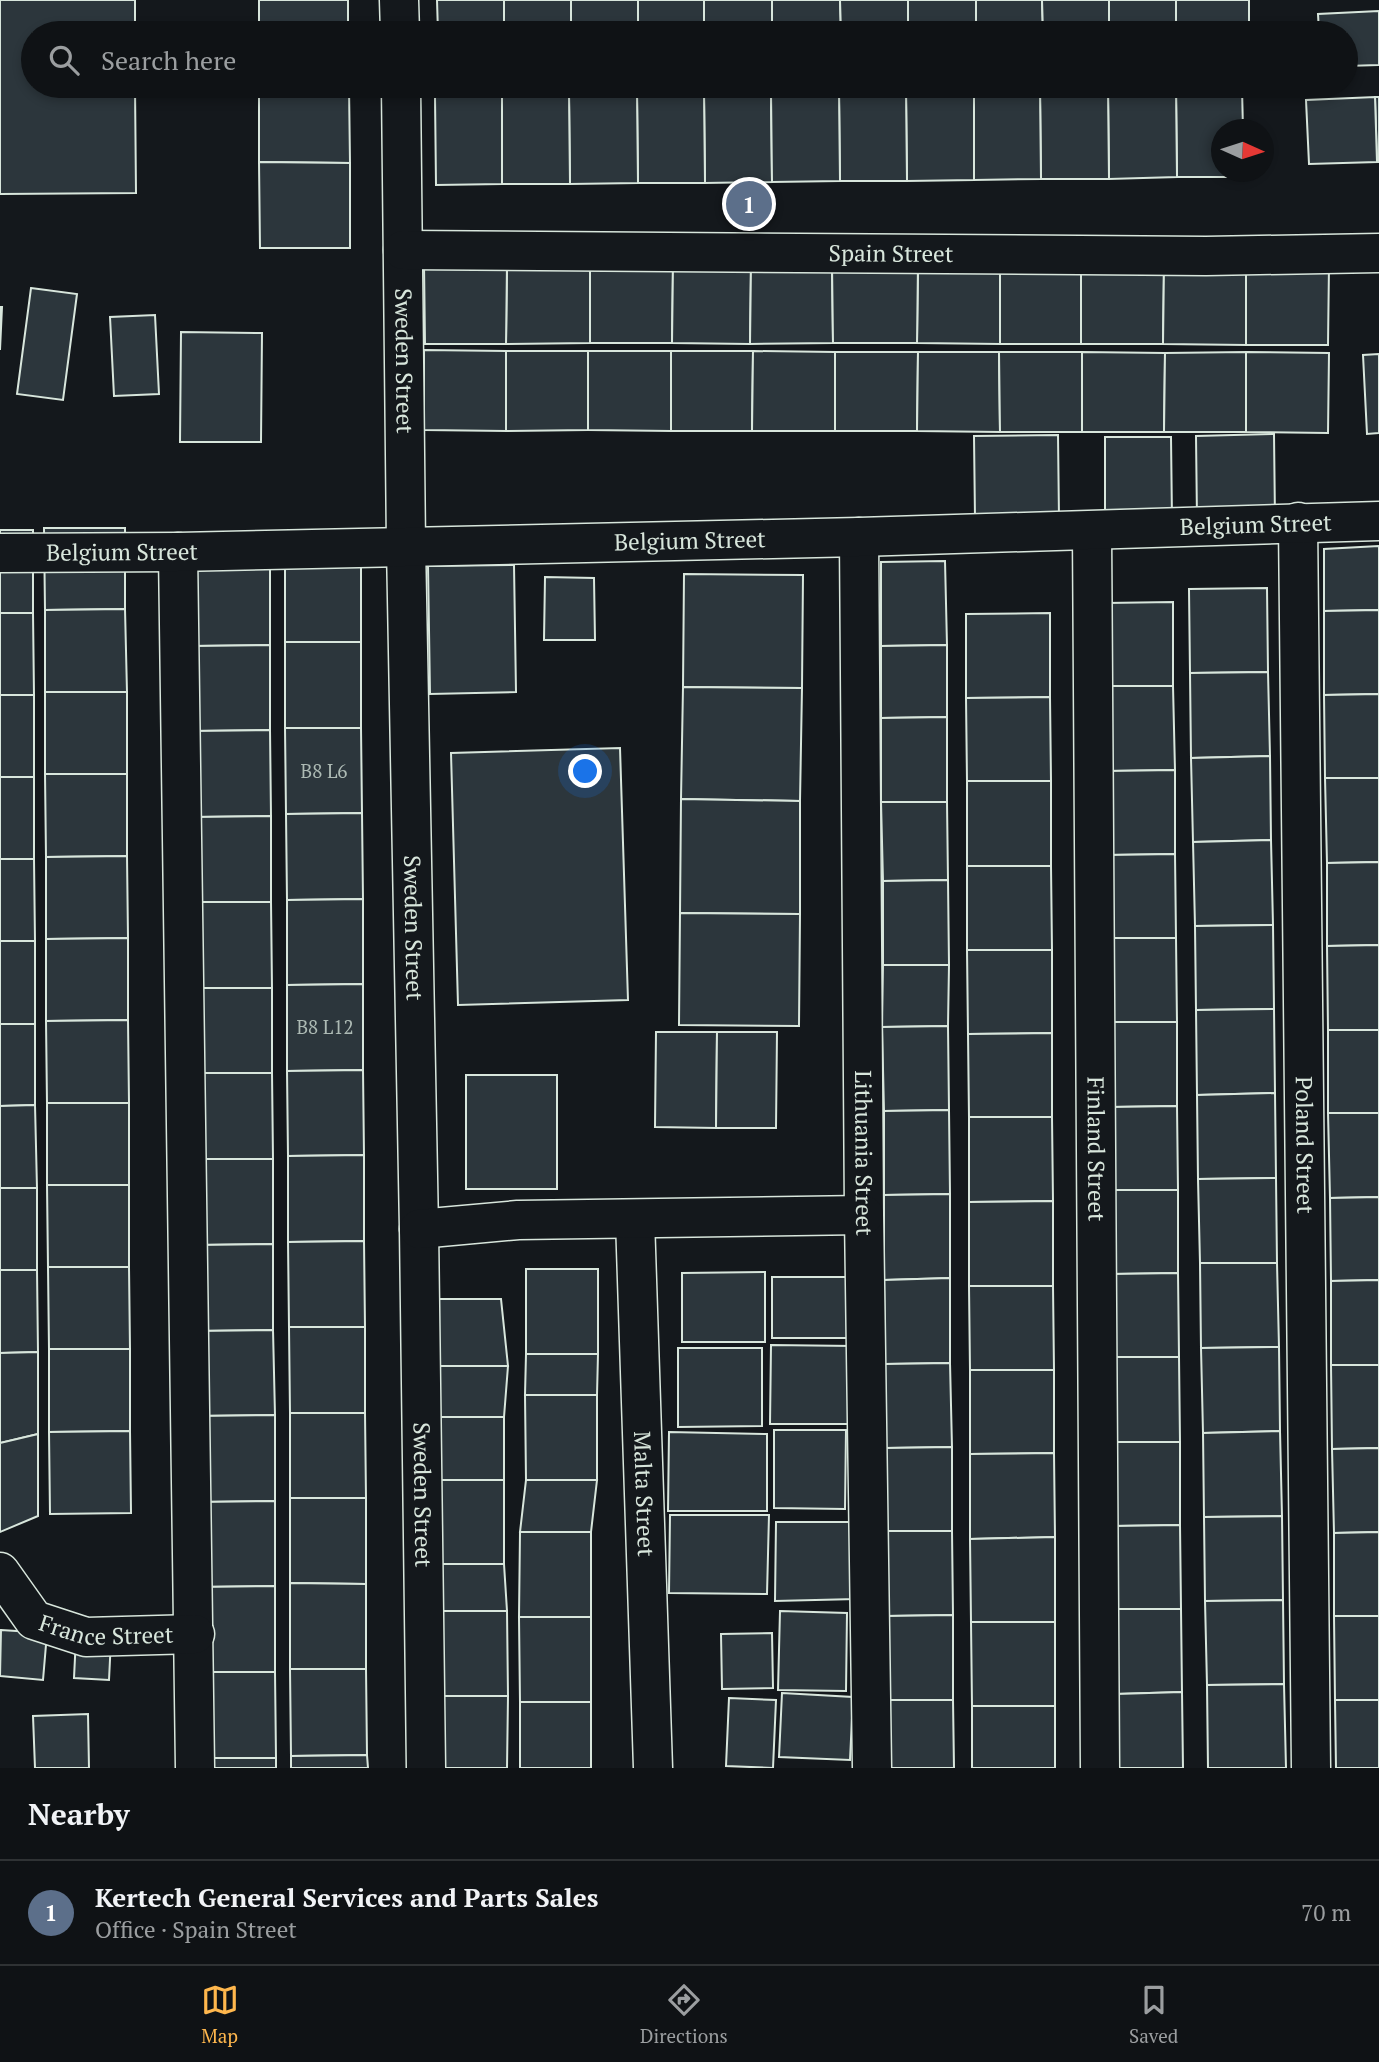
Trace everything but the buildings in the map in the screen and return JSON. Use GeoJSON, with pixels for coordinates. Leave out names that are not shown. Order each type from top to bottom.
{"type":"FeatureCollection","features":[{"type":"Feature","properties":{"kind":"street"},"geometry":{"type":"LineString","coordinates":[[399,0],[400,21]]}},
{"type":"Feature","properties":{"kind":"street","name":"Sweden Street"},"geometry":{"type":"LineString","coordinates":[[401,98],[426,1768]]}},
{"type":"Feature","properties":{"kind":"street","name":"Spain Street"},"geometry":{"type":"LineString","coordinates":[[403,250],[1192,256],[1379,253]]}},
{"type":"Feature","properties":{"kind":"street","name":"Belgium Street"},"geometry":{"type":"LineString","coordinates":[[0,553],[178,552],[859,537],[1379,521]]}},
{"type":"Feature","properties":{"kind":"street","name":"Poland Street"},"geometry":{"type":"LineString","coordinates":[[1298,523],[1311,1768]]}},
{"type":"Feature","properties":{"kind":"street","name":"Finland Street"},"geometry":{"type":"LineString","coordinates":[[1092,531],[1100,1768]]}},
{"type":"Feature","properties":{"kind":"street","name":"Lithuania Street"},"geometry":{"type":"LineString","coordinates":[[859,537],[864,1215],[872,1768]]}},
{"type":"Feature","properties":{"kind":"street"},"geometry":{"type":"LineString","coordinates":[[178,552],[195,1768]]}},
{"type":"Feature","properties":{"kind":"street"},"geometry":{"type":"LineString","coordinates":[[419,1229],[519,1220],[864,1215]]}},
{"type":"Feature","properties":{"kind":"street","name":"Malta Street"},"geometry":{"type":"LineString","coordinates":[[635,1219],[653,1768]]}},
{"type":"Feature","properties":{"kind":"street","name":"France Street"},"geometry":{"type":"LineString","coordinates":[[0,1572],[34,1620],[47,1625],[86,1637],[195,1634]]}},
{"type":"Feature","properties":{"kind":"place","name":"Kertech General Services and Parts Sales"},"geometry":{"type":"Point","coordinates":[749,204]}}]}
